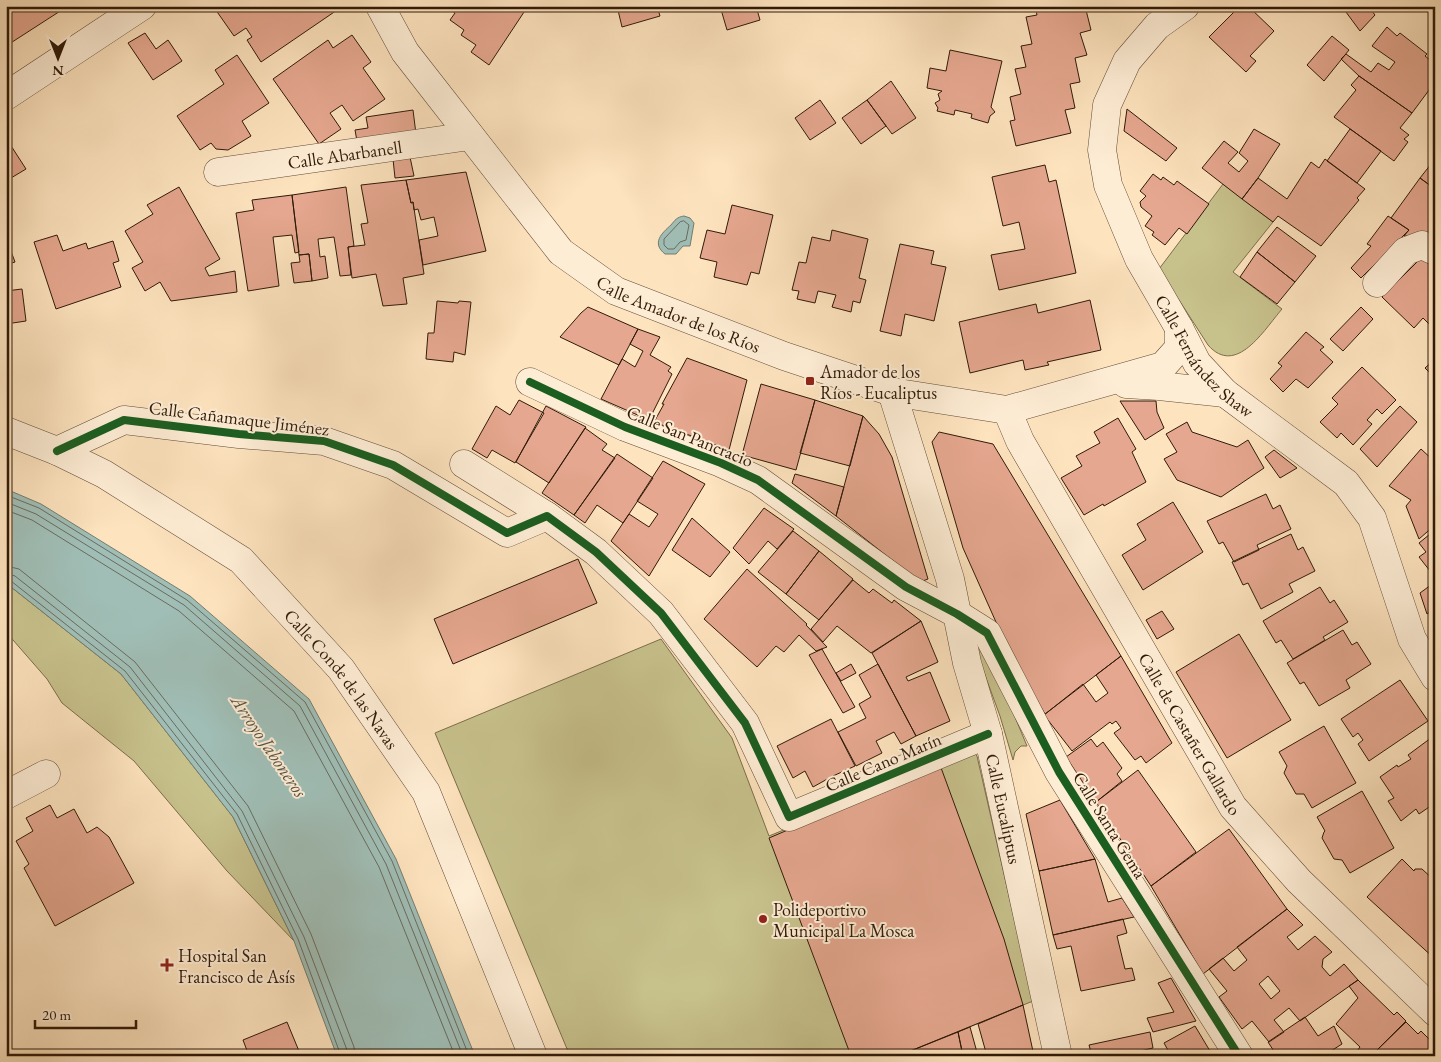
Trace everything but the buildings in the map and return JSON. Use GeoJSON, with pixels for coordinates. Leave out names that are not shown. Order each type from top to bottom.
{"type":"FeatureCollection","features":[{"type":"Feature","properties":{"kind":"street"},"geometry":{"type":"LineString","coordinates":[[6,96],[142,6]]}},
{"type":"Feature","properties":{"kind":"street","name":"Calle Amador de los Ríos"},"geometry":{"type":"LineString","coordinates":[[380,6],[405,52],[561,252],[616,291],[784,356],[892,392],[1007,410],[1163,366],[1179,348],[1179,328]]}},
{"type":"Feature","properties":{"kind":"street","name":"Calle Fernández Shaw"},"geometry":{"type":"LineString","coordinates":[[1185,6],[1157,26],[1126,61],[1107,105],[1102,150],[1108,185],[1139,259],[1197,363],[1225,394],[1346,483],[1372,518],[1412,639],[1435,677]]}},
{"type":"Feature","properties":{"kind":"street","name":"Calle Abarbanell"},"geometry":{"type":"LineString","coordinates":[[218,172],[470,136]]}},
{"type":"Feature","properties":{"kind":"street"},"geometry":{"type":"LineString","coordinates":[[1377,283],[1406,252],[1422,245],[1435,251]]}},
{"type":"Feature","properties":{"kind":"street","name":"Calle San Pancracio"},"geometry":{"type":"LineString","coordinates":[[530,382],[626,427],[721,463],[758,480],[906,587],[957,614]]}},
{"type":"Feature","properties":{"kind":"street","name":"Calle Amador de los Ríos"},"geometry":{"type":"LineString","coordinates":[[1100,383],[1159,386],[1225,394]]}},
{"type":"Feature","properties":{"kind":"street","name":"Calle Eucaliptus"},"geometry":{"type":"LineString","coordinates":[[892,392],[950,579],[967,664],[988,734],[1058,1056]]}},
{"type":"Feature","properties":{"kind":"street","name":"Calle de Castañer Gallardo"},"geometry":{"type":"LineString","coordinates":[[1007,410],[1020,441],[1233,807],[1299,881],[1435,1012]]}},
{"type":"Feature","properties":{"kind":"street","name":"Calle Cañamaque Jiménez"},"geometry":{"type":"LineString","coordinates":[[56,451],[124,420],[239,434],[324,441],[393,465],[507,533],[547,516]]}},
{"type":"Feature","properties":{"kind":"street","name":"Calle Conde de las Navas"},"geometry":{"type":"LineString","coordinates":[[6,431],[56,451],[104,474],[241,560],[341,669],[426,792],[534,1056]]}},
{"type":"Feature","properties":{"kind":"street"},"geometry":{"type":"LineString","coordinates":[[464,464],[547,516]]}},
{"type":"Feature","properties":{"kind":"street","name":"Calle Cano Marín"},"geometry":{"type":"LineString","coordinates":[[547,516],[596,552],[661,613],[745,723],[788,817],[988,734]]}},
{"type":"Feature","properties":{"kind":"street","name":"Calle Santa Gema"},"geometry":{"type":"LineString","coordinates":[[957,614],[987,633],[1059,772],[1239,1056]]}},
{"type":"Feature","properties":{"kind":"street"},"geometry":{"type":"LineString","coordinates":[[6,795],[46,774]]}},
{"type":"Feature","properties":{"kind":"shaded area"},"geometry":{"type":"Polygon","coordinates":[[[1223,184],[1273,222],[1233,272],[1282,309],[1249,347],[1229,356],[1218,354],[1208,345],[1159,269],[1223,184]]]}},
{"type":"Feature","properties":{"kind":"shaded area"},"geometry":{"type":"Polygon","coordinates":[[[6,583],[121,674],[233,817],[294,941],[227,871],[134,761],[62,703],[47,679],[6,632],[6,583]]]}},
{"type":"Feature","properties":{"kind":"shaded area"},"geometry":{"type":"Polygon","coordinates":[[[974,635],[1000,681],[1027,746],[1021,746],[1015,752],[1013,760],[1000,716],[971,637],[974,635]]]}},
{"type":"Feature","properties":{"kind":"shaded area","name":"Polideportivo Municipal La Mosca"},"geometry":{"type":"Polygon","coordinates":[[[661,639],[732,738],[769,836],[973,752],[977,756],[1033,1001],[898,1056],[570,1056],[435,733],[661,639]]]}},
{"type":"Feature","properties":{"kind":"water"},"geometry":{"type":"Polygon","coordinates":[[[684,216],[690,218],[694,223],[690,246],[683,246],[676,254],[665,254],[659,246],[659,238],[675,220],[684,216]]]}},
{"type":"Feature","properties":{"kind":"water","name":"Arroyo Jaboneros"},"geometry":{"type":"Polygon","coordinates":[[[6,489],[41,504],[190,596],[309,699],[396,859],[475,1056],[337,1056],[294,941],[233,817],[121,674],[6,583],[6,489]]]}},
{"type":"Feature","properties":{"kind":"cycle path"},"geometry":{"type":"LineString","coordinates":[[530,382],[625,427],[721,463],[758,480],[906,587],[957,614],[987,633],[1059,772],[1239,1056]]}},
{"type":"Feature","properties":{"kind":"cycle path"},"geometry":{"type":"LineString","coordinates":[[57,451],[124,420],[239,434],[324,441],[393,465],[507,533],[547,516],[596,552],[661,613],[745,723],[789,817],[988,734]]}},
{"type":"Feature","properties":{"kind":"place","name":"Amador de los Ríos - Eucaliptus"},"geometry":{"type":"Point","coordinates":[810,381]}},
{"type":"Feature","properties":{"kind":"place","name":"Polideportivo Municipal La Mosca"},"geometry":{"type":"Point","coordinates":[763,919]}},
{"type":"Feature","properties":{"kind":"place","name":"Hospital San Francisco de Asís"},"geometry":{"type":"Point","coordinates":[167,965]}}]}
